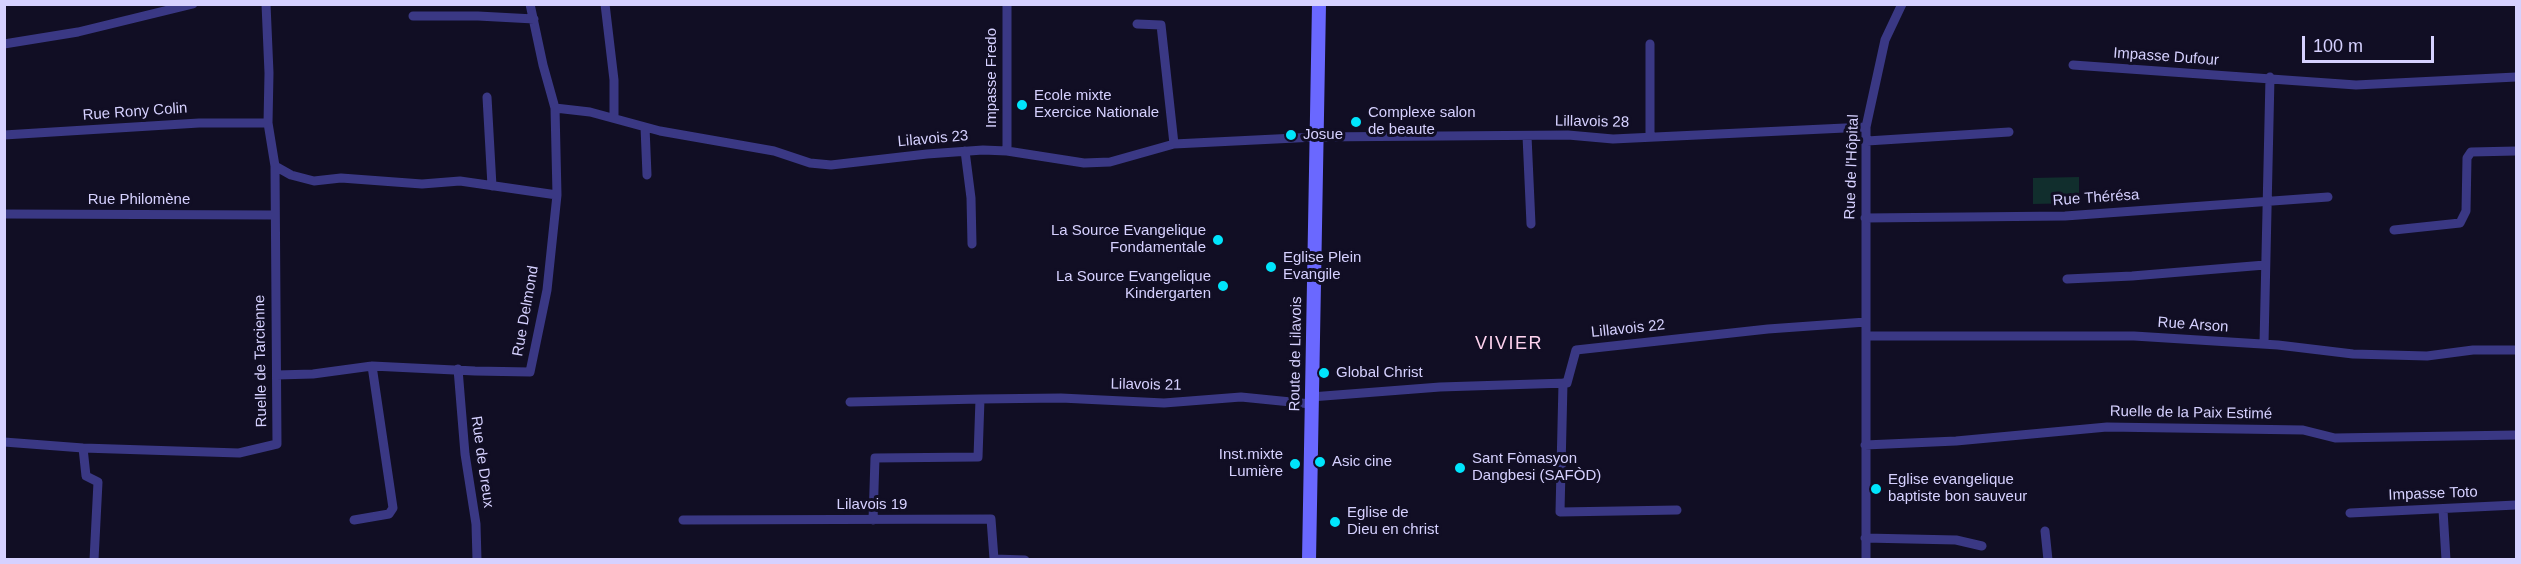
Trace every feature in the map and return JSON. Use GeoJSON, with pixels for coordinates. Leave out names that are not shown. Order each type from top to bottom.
{"type":"FeatureCollection","features":[{"type":"Feature","properties":{"kind":"main road","name":"Route de Lilavois"},"geometry":{"type":"LineString","coordinates":[[1309,560],[1319,4]]}},
{"type":"Feature","properties":{"kind":"street"},"geometry":{"type":"LineString","coordinates":[[4,44],[78,32],[193,4]]}},
{"type":"Feature","properties":{"kind":"street","name":"Ruelle de Tarcienne"},"geometry":{"type":"LineString","coordinates":[[4,442],[83,448],[239,453],[277,444],[275,166],[268,123],[269,73],[266,4]]}},
{"type":"Feature","properties":{"kind":"street","name":"Rue Delmond"},"geometry":{"type":"LineString","coordinates":[[277,375],[313,374],[372,366],[458,369],[475,372],[530,372],[547,290],[557,195],[555,108],[530,4]]}},
{"type":"Feature","properties":{"kind":"street"},"geometry":{"type":"LineString","coordinates":[[605,4],[614,80],[614,118]]}},
{"type":"Feature","properties":{"kind":"street","name":"Impasse Fredo"},"geometry":{"type":"LineString","coordinates":[[1006,4],[1007,151]]}},
{"type":"Feature","properties":{"kind":"street","name":"Rue de l'Hôpital"},"geometry":{"type":"LineString","coordinates":[[1866,560],[1866,127],[1876,71],[1885,40],[1902,4]]}},
{"type":"Feature","properties":{"kind":"street"},"geometry":{"type":"LineString","coordinates":[[413,16],[534,19]]}},
{"type":"Feature","properties":{"kind":"street"},"geometry":{"type":"LineString","coordinates":[[1137,24],[1161,25],[1174,144]]}},
{"type":"Feature","properties":{"kind":"street"},"geometry":{"type":"LineString","coordinates":[[1650,44],[1650,137]]}},
{"type":"Feature","properties":{"kind":"street","name":"Impasse Dufour"},"geometry":{"type":"LineString","coordinates":[[2073,65],[2163,73],[2270,77],[2356,85],[2517,77]]}},
{"type":"Feature","properties":{"kind":"street"},"geometry":{"type":"LineString","coordinates":[[2264,344],[2270,77]]}},
{"type":"Feature","properties":{"kind":"street"},"geometry":{"type":"LineString","coordinates":[[487,97],[492,186]]}},
{"type":"Feature","properties":{"kind":"street","name":"Lilavois 23"},"geometry":{"type":"LineString","coordinates":[[555,108],[774,151],[810,163],[831,165],[965,151],[1007,151],[1084,163],[1110,162],[1174,144],[1316,137]]}},
{"type":"Feature","properties":{"kind":"street","name":"Rue Rony Colin"},"geometry":{"type":"LineString","coordinates":[[4,135],[199,123],[268,123]]}},
{"type":"Feature","properties":{"kind":"street"},"geometry":{"type":"LineString","coordinates":[[645,127],[647,175]]}},
{"type":"Feature","properties":{"kind":"street","name":"Lillavois 28"},"geometry":{"type":"LineString","coordinates":[[1316,137],[1568,135],[1613,139],[1866,127]]}},
{"type":"Feature","properties":{"kind":"street"},"geometry":{"type":"LineString","coordinates":[[1867,141],[2009,132]]}},
{"type":"Feature","properties":{"kind":"street"},"geometry":{"type":"LineString","coordinates":[[1527,136],[1531,224]]}},
{"type":"Feature","properties":{"kind":"street"},"geometry":{"type":"LineString","coordinates":[[965,151],[971,198],[972,244]]}},
{"type":"Feature","properties":{"kind":"street"},"geometry":{"type":"LineString","coordinates":[[2394,230],[2460,223],[2466,211],[2467,158],[2471,152],[2517,151]]}},
{"type":"Feature","properties":{"kind":"street"},"geometry":{"type":"LineString","coordinates":[[275,166],[291,176],[314,181],[341,178],[422,184],[460,182],[557,195]]}},
{"type":"Feature","properties":{"kind":"street","name":"Rue Thérésa"},"geometry":{"type":"LineString","coordinates":[[1865,218],[2065,216],[2328,197]]}},
{"type":"Feature","properties":{"kind":"street","name":"Rue Philomène"},"geometry":{"type":"LineString","coordinates":[[4,214],[274,215]]}},
{"type":"Feature","properties":{"kind":"street"},"geometry":{"type":"LineString","coordinates":[[2067,279],[2265,265]]}},
{"type":"Feature","properties":{"kind":"street","name":"Lillavois 22"},"geometry":{"type":"LineString","coordinates":[[1563,383],[1567,383],[1576,350],[1866,322]]}},
{"type":"Feature","properties":{"kind":"street","name":"Rue Arson"},"geometry":{"type":"LineString","coordinates":[[1866,336],[2134,336],[2264,344],[2353,354],[2427,356],[2473,350],[2517,350]]}},
{"type":"Feature","properties":{"kind":"street"},"geometry":{"type":"LineString","coordinates":[[354,520],[388,514],[393,508],[372,366]]}},
{"type":"Feature","properties":{"kind":"street","name":"Rue de Dreux"},"geometry":{"type":"LineString","coordinates":[[458,369],[460,413],[470,495],[476,524],[477,560]]}},
{"type":"Feature","properties":{"kind":"street"},"geometry":{"type":"LineString","coordinates":[[1311,401],[1440,387],[1563,383],[1560,512],[1677,510]]}},
{"type":"Feature","properties":{"kind":"street","name":"Lilavois 21"},"geometry":{"type":"LineString","coordinates":[[850,402],[1061,398],[1164,403],[1241,397],[1311,401]]}},
{"type":"Feature","properties":{"kind":"street"},"geometry":{"type":"LineString","coordinates":[[873,520],[875,458],[978,457],[980,399]]}},
{"type":"Feature","properties":{"kind":"street","name":"Ruelle de la Paix Estimé"},"geometry":{"type":"LineString","coordinates":[[1865,445],[1956,441],[2107,427],[2303,430],[2335,438],[2517,435]]}},
{"type":"Feature","properties":{"kind":"street"},"geometry":{"type":"LineString","coordinates":[[83,448],[86,476],[98,482],[94,560]]}},
{"type":"Feature","properties":{"kind":"street","name":"Impasse Toto"},"geometry":{"type":"LineString","coordinates":[[2350,513],[2517,505]]}},
{"type":"Feature","properties":{"kind":"street"},"geometry":{"type":"LineString","coordinates":[[2444,510],[2446,560]]}},
{"type":"Feature","properties":{"kind":"street","name":"Lilavois 19"},"geometry":{"type":"LineString","coordinates":[[683,520],[991,519],[994,559],[1024,560]]}},
{"type":"Feature","properties":{"kind":"street"},"geometry":{"type":"LineString","coordinates":[[2045,531],[2048,560]]}},
{"type":"Feature","properties":{"kind":"street"},"geometry":{"type":"LineString","coordinates":[[1865,538],[1956,540],[1982,546]]}},
{"type":"Feature","properties":{"kind":"green space"},"geometry":{"type":"Polygon","coordinates":[[[2079,177],[2079,203],[2033,204],[2033,178],[2079,177]]]}},
{"type":"Feature","properties":{"kind":"place","name":"Ecole mixte Exercice Nationale"},"geometry":{"type":"Point","coordinates":[1022,105]}},
{"type":"Feature","properties":{"kind":"place","name":"Complexe salon de beaute"},"geometry":{"type":"Point","coordinates":[1356,122]}},
{"type":"Feature","properties":{"kind":"place","name":"Josue"},"geometry":{"type":"Point","coordinates":[1291,135]}},
{"type":"Feature","properties":{"kind":"place","name":"La Source Evangelique Fondamentale"},"geometry":{"type":"Point","coordinates":[1218,240]}},
{"type":"Feature","properties":{"kind":"place","name":"Eglise Plein Evangile"},"geometry":{"type":"Point","coordinates":[1271,267]}},
{"type":"Feature","properties":{"kind":"place","name":"La Source Evangelique Kindergarten"},"geometry":{"type":"Point","coordinates":[1223,286]}},
{"type":"Feature","properties":{"kind":"place","name":"Global Christ"},"geometry":{"type":"Point","coordinates":[1324,373]}},
{"type":"Feature","properties":{"kind":"place","name":"Asic cine"},"geometry":{"type":"Point","coordinates":[1320,462]}},
{"type":"Feature","properties":{"kind":"place","name":"Inst.mixte Lumière"},"geometry":{"type":"Point","coordinates":[1295,464]}},
{"type":"Feature","properties":{"kind":"place","name":"Sant Fòmasyon Dangbesi (SAFÒD)"},"geometry":{"type":"Point","coordinates":[1460,468]}},
{"type":"Feature","properties":{"kind":"place","name":"Eglise evangelique baptiste bon sauveur"},"geometry":{"type":"Point","coordinates":[1876,489]}},
{"type":"Feature","properties":{"kind":"place","name":"Eglise de Dieu en christ"},"geometry":{"type":"Point","coordinates":[1335,522]}},
{"type":"Feature","properties":{"kind":"district","name":"VIVIER"},"geometry":{"type":"Point","coordinates":[1509,344]}}]}
